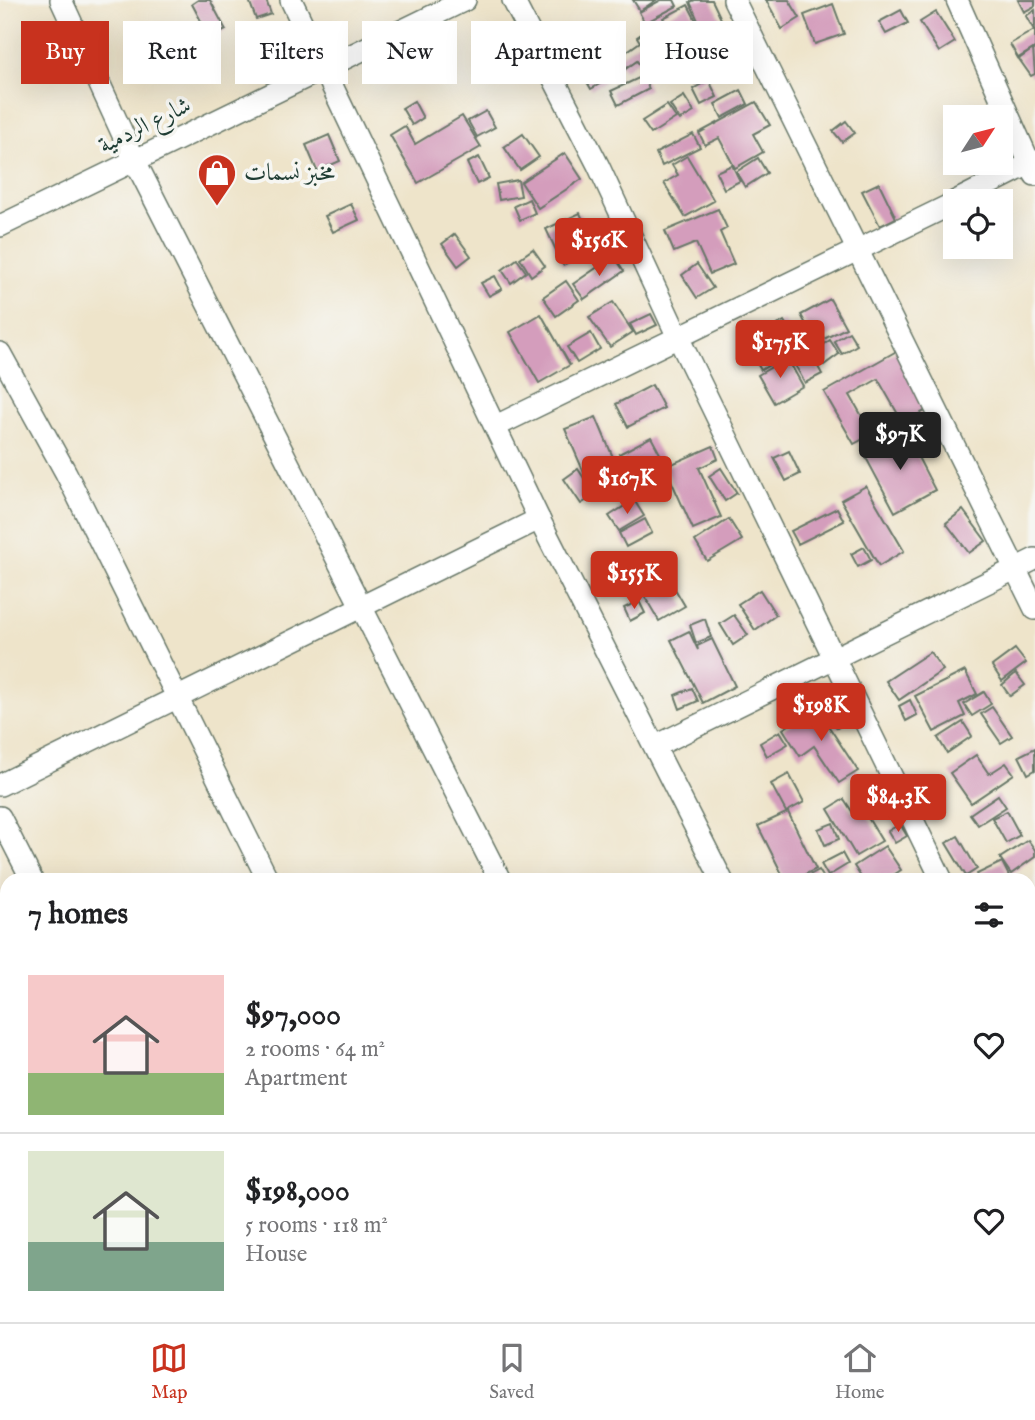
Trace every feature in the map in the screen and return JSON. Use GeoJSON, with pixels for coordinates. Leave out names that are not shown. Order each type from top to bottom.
{"type":"FeatureCollection","features":[{"type":"Feature","properties":{"kind":"street"},"geometry":{"type":"LineString","coordinates":[[61,0],[135,161],[496,873]]}},
{"type":"Feature","properties":{"kind":"street"},"geometry":{"type":"LineString","coordinates":[[291,0],[301,21]]}},
{"type":"Feature","properties":{"kind":"street","name":"شارع الردمية"},"geometry":{"type":"LineString","coordinates":[[348,54],[465,0]]}},
{"type":"Feature","properties":{"kind":"street"},"geometry":{"type":"LineString","coordinates":[[513,0],[598,164],[677,335],[939,873]]}},
{"type":"Feature","properties":{"kind":"street"},"geometry":{"type":"LineString","coordinates":[[734,0],[856,253],[1035,609]]}},
{"type":"Feature","properties":{"kind":"street"},"geometry":{"type":"LineString","coordinates":[[957,0],[1033,166],[982,189]]}},
{"type":"Feature","properties":{"kind":"street","name":"شارع الردمية"},"geometry":{"type":"LineString","coordinates":[[0,226],[287,84]]}},
{"type":"Feature","properties":{"kind":"street"},"geometry":{"type":"LineString","coordinates":[[332,84],[539,519],[719,873]]}},
{"type":"Feature","properties":{"kind":"street"},"geometry":{"type":"LineString","coordinates":[[496,426],[677,335],[856,253],[943,208]]}},
{"type":"Feature","properties":{"kind":"street"},"geometry":{"type":"LineString","coordinates":[[0,353],[66,473],[265,873]]}},
{"type":"Feature","properties":{"kind":"street"},"geometry":{"type":"LineString","coordinates":[[0,785],[177,695],[363,607],[539,519]]}},
{"type":"Feature","properties":{"kind":"street"},"geometry":{"type":"LineString","coordinates":[[656,746],[1035,559]]}},
{"type":"Feature","properties":{"kind":"street"},"geometry":{"type":"LineString","coordinates":[[0,817],[28,873]]}},
{"type":"Feature","properties":{"kind":"building"},"geometry":{"type":"Polygon","coordinates":[[[198,0],[210,0],[226,30],[221,32],[221,21],[201,21],[192,4],[198,0]]]}},
{"type":"Feature","properties":{"kind":"building"},"geometry":{"type":"Polygon","coordinates":[[[249,0],[266,0],[271,14],[256,19],[249,0]]]}},
{"type":"Feature","properties":{"kind":"building"},"geometry":{"type":"Polygon","coordinates":[[[633,0],[656,0],[640,11],[633,0]]]}},
{"type":"Feature","properties":{"kind":"building"},"geometry":{"type":"Polygon","coordinates":[[[661,0],[674,0],[677,6],[649,21],[644,21],[639,12],[661,0]]]}},
{"type":"Feature","properties":{"kind":"building"},"geometry":{"type":"Polygon","coordinates":[[[712,0],[722,21],[698,21],[690,2],[712,0]]]}},
{"type":"Feature","properties":{"kind":"building"},"geometry":{"type":"Polygon","coordinates":[[[766,0],[789,0],[800,18],[782,29],[766,0]]]}},
{"type":"Feature","properties":{"kind":"building"},"geometry":{"type":"Polygon","coordinates":[[[1018,0],[1035,0],[1035,6],[1024,12],[1018,0]]]}},
{"type":"Feature","properties":{"kind":"building"},"geometry":{"type":"Polygon","coordinates":[[[833,4],[844,34],[815,44],[804,15],[833,4]]]}},
{"type":"Feature","properties":{"kind":"building"},"geometry":{"type":"Polygon","coordinates":[[[688,5],[696,21],[664,21],[663,18],[688,5]]]}},
{"type":"Feature","properties":{"kind":"building"},"geometry":{"type":"Polygon","coordinates":[[[901,10],[908,23],[886,34],[879,22],[901,10]]]}},
{"type":"Feature","properties":{"kind":"building"},"geometry":{"type":"Polygon","coordinates":[[[1035,10],[1035,48],[1018,58],[1010,44],[1034,30],[1026,16],[1035,10]]]}},
{"type":"Feature","properties":{"kind":"building"},"geometry":{"type":"Polygon","coordinates":[[[936,12],[955,42],[939,52],[920,22],[936,12]]]}},
{"type":"Feature","properties":{"kind":"building"},"geometry":{"type":"Polygon","coordinates":[[[640,42],[640,66],[637,61],[626,69],[626,52],[640,42]]]}},
{"type":"Feature","properties":{"kind":"building"},"geometry":{"type":"Polygon","coordinates":[[[1033,49],[1035,74],[1031,76],[1019,59],[1033,49]]]}},
{"type":"Feature","properties":{"kind":"building"},"geometry":{"type":"Polygon","coordinates":[[[640,77],[640,84],[647,84],[649,89],[618,105],[611,91],[640,77]]]}},
{"type":"Feature","properties":{"kind":"building"},"geometry":{"type":"Polygon","coordinates":[[[702,84],[711,84],[717,97],[701,105],[693,89],[702,84]]]}},
{"type":"Feature","properties":{"kind":"building"},"geometry":{"type":"Polygon","coordinates":[[[741,90],[748,104],[722,118],[715,104],[741,90]]]}},
{"type":"Feature","properties":{"kind":"building"},"geometry":{"type":"Polygon","coordinates":[[[684,96],[694,112],[680,120],[670,105],[684,96]]]}},
{"type":"Feature","properties":{"kind":"building"},"geometry":{"type":"Polygon","coordinates":[[[414,101],[423,118],[412,125],[402,108],[414,101]]]}},
{"type":"Feature","properties":{"kind":"building"},"geometry":{"type":"Polygon","coordinates":[[[756,102],[770,125],[753,134],[763,152],[735,168],[719,138],[705,145],[699,133],[756,102]]]}},
{"type":"Feature","properties":{"kind":"building"},"geometry":{"type":"Polygon","coordinates":[[[667,105],[676,118],[651,134],[642,121],[667,105]]]}},
{"type":"Feature","properties":{"kind":"building"},"geometry":{"type":"Polygon","coordinates":[[[486,111],[495,127],[477,137],[468,121],[486,111]]]}},
{"type":"Feature","properties":{"kind":"building"},"geometry":{"type":"Polygon","coordinates":[[[462,116],[481,147],[418,183],[390,135],[405,126],[415,144],[462,116]]]}},
{"type":"Feature","properties":{"kind":"building"},"geometry":{"type":"Polygon","coordinates":[[[846,121],[855,133],[842,142],[833,131],[846,121]]]}},
{"type":"Feature","properties":{"kind":"building"},"geometry":{"type":"Polygon","coordinates":[[[523,134],[539,157],[520,170],[504,147],[523,134]]]}},
{"type":"Feature","properties":{"kind":"building"},"geometry":{"type":"Polygon","coordinates":[[[693,134],[700,147],[662,166],[656,153],[693,134]]]}},
{"type":"Feature","properties":{"kind":"building"},"geometry":{"type":"Polygon","coordinates":[[[329,135],[340,161],[317,171],[306,145],[329,135]]]}},
{"type":"Feature","properties":{"kind":"building"},"geometry":{"type":"Polygon","coordinates":[[[565,153],[582,179],[538,208],[521,182],[565,153]]]}},
{"type":"Feature","properties":{"kind":"building"},"geometry":{"type":"Polygon","coordinates":[[[687,156],[714,201],[685,217],[664,183],[678,175],[672,165],[687,156]]]}},
{"type":"Feature","properties":{"kind":"building"},"geometry":{"type":"Polygon","coordinates":[[[479,157],[489,178],[477,184],[467,163],[479,157]]]}},
{"type":"Feature","properties":{"kind":"building"},"geometry":{"type":"Polygon","coordinates":[[[758,158],[767,173],[745,187],[736,172],[758,158]]]}},
{"type":"Feature","properties":{"kind":"building"},"geometry":{"type":"Polygon","coordinates":[[[732,165],[740,181],[724,189],[716,172],[732,165]]]}},
{"type":"Feature","properties":{"kind":"building"},"geometry":{"type":"Polygon","coordinates":[[[518,180],[521,196],[499,200],[496,184],[518,180]]]}},
{"type":"Feature","properties":{"kind":"building"},"geometry":{"type":"Polygon","coordinates":[[[879,183],[896,218],[880,226],[862,191],[879,183]]]}},
{"type":"Feature","properties":{"kind":"building"},"geometry":{"type":"Polygon","coordinates":[[[529,199],[535,213],[520,220],[514,206],[529,199]]]}},
{"type":"Feature","properties":{"kind":"building"},"geometry":{"type":"Polygon","coordinates":[[[351,204],[359,220],[333,232],[325,216],[351,204]]]}},
{"type":"Feature","properties":{"kind":"building"},"geometry":{"type":"Polygon","coordinates":[[[718,209],[727,228],[720,232],[734,264],[710,274],[696,243],[674,252],[665,231],[718,209]]]}},
{"type":"Feature","properties":{"kind":"building"},"geometry":{"type":"Polygon","coordinates":[[[580,213],[596,249],[563,265],[546,229],[580,213]]]}},
{"type":"Feature","properties":{"kind":"building"},"geometry":{"type":"Polygon","coordinates":[[[455,234],[471,256],[458,266],[442,244],[455,234]]]}},
{"type":"Feature","properties":{"kind":"building"},"geometry":{"type":"Polygon","coordinates":[[[533,249],[545,266],[531,276],[520,258],[533,249]]]}},
{"type":"Feature","properties":{"kind":"building"},"geometry":{"type":"Polygon","coordinates":[[[614,256],[624,271],[584,299],[573,284],[614,256]]]}},
{"type":"Feature","properties":{"kind":"building"},"geometry":{"type":"Polygon","coordinates":[[[517,259],[526,272],[511,283],[502,270],[517,259]]]}},
{"type":"Feature","properties":{"kind":"building"},"geometry":{"type":"Polygon","coordinates":[[[697,264],[713,288],[697,298],[682,275],[697,264]]]}},
{"type":"Feature","properties":{"kind":"building"},"geometry":{"type":"Polygon","coordinates":[[[495,276],[502,289],[489,296],[481,283],[495,276]]]}},
{"type":"Feature","properties":{"kind":"building"},"geometry":{"type":"Polygon","coordinates":[[[566,281],[579,300],[556,316],[543,297],[566,281]]]}},
{"type":"Feature","properties":{"kind":"building"},"geometry":{"type":"Polygon","coordinates":[[[830,299],[846,328],[816,343],[801,315],[830,299]]]}},
{"type":"Feature","properties":{"kind":"building"},"geometry":{"type":"Polygon","coordinates":[[[613,302],[633,332],[610,347],[589,317],[613,302]]]}},
{"type":"Feature","properties":{"kind":"building"},"geometry":{"type":"Polygon","coordinates":[[[541,314],[570,365],[539,383],[510,332],[541,314]]]}},
{"type":"Feature","properties":{"kind":"building"},"geometry":{"type":"Polygon","coordinates":[[[651,314],[657,325],[636,335],[630,324],[651,314]]]}},
{"type":"Feature","properties":{"kind":"building"},"geometry":{"type":"Polygon","coordinates":[[[784,321],[799,346],[761,370],[745,344],[784,321]]]}},
{"type":"Feature","properties":{"kind":"building"},"geometry":{"type":"Polygon","coordinates":[[[849,332],[857,345],[842,354],[834,341],[849,332]]]}},
{"type":"Feature","properties":{"kind":"building"},"geometry":{"type":"Polygon","coordinates":[[[591,333],[600,349],[577,363],[567,347],[591,333]]]}},
{"type":"Feature","properties":{"kind":"building"},"geometry":{"type":"Polygon","coordinates":[[[830,340],[839,354],[824,365],[815,351],[830,340]]]}},
{"type":"Feature","properties":{"kind":"building"},"geometry":{"type":"Polygon","coordinates":[[[902,348],[934,406],[903,423],[878,379],[850,395],[872,434],[854,444],[824,392],[902,348]]]}},
{"type":"Feature","properties":{"kind":"building"},"geometry":{"type":"Polygon","coordinates":[[[811,354],[822,374],[805,383],[794,363],[811,354]]]}},
{"type":"Feature","properties":{"kind":"building"},"geometry":{"type":"Polygon","coordinates":[[[787,358],[803,386],[774,403],[758,375],[787,358]]]}},
{"type":"Feature","properties":{"kind":"building"},"geometry":{"type":"Polygon","coordinates":[[[652,385],[664,408],[628,427],[616,404],[652,385]]]}},
{"type":"Feature","properties":{"kind":"building"},"geometry":{"type":"Polygon","coordinates":[[[596,417],[615,462],[585,475],[565,429],[596,417]]]}},
{"type":"Feature","properties":{"kind":"building"},"geometry":{"type":"Polygon","coordinates":[[[905,432],[935,490],[895,512],[864,454],[905,432]]]}},
{"type":"Feature","properties":{"kind":"building"},"geometry":{"type":"Polygon","coordinates":[[[651,437],[665,463],[646,473],[655,489],[639,498],[631,483],[600,500],[591,484],[626,465],[619,454],[651,437]]]}},
{"type":"Feature","properties":{"kind":"building"},"geometry":{"type":"Polygon","coordinates":[[[713,446],[718,459],[699,468],[721,517],[693,529],[665,467],[713,446]]]}},
{"type":"Feature","properties":{"kind":"building"},"geometry":{"type":"Polygon","coordinates":[[[789,451],[800,474],[786,481],[774,458],[789,451]]]}},
{"type":"Feature","properties":{"kind":"building"},"geometry":{"type":"Polygon","coordinates":[[[721,468],[737,493],[725,501],[709,476],[721,468]]]}},
{"type":"Feature","properties":{"kind":"building"},"geometry":{"type":"Polygon","coordinates":[[[578,469],[595,495],[581,504],[564,479],[578,469]]]}},
{"type":"Feature","properties":{"kind":"building"},"geometry":{"type":"Polygon","coordinates":[[[866,486],[904,551],[879,566],[841,500],[866,486]]]}},
{"type":"Feature","properties":{"kind":"building"},"geometry":{"type":"Polygon","coordinates":[[[634,500],[644,516],[619,531],[609,516],[634,500]]]}},
{"type":"Feature","properties":{"kind":"building"},"geometry":{"type":"Polygon","coordinates":[[[837,508],[844,521],[798,544],[791,531],[837,508]]]}},
{"type":"Feature","properties":{"kind":"building"},"geometry":{"type":"Polygon","coordinates":[[[963,510],[986,541],[969,553],[946,523],[963,510]]]}},
{"type":"Feature","properties":{"kind":"building"},"geometry":{"type":"Polygon","coordinates":[[[645,519],[652,533],[626,547],[619,533],[645,519]]]}},
{"type":"Feature","properties":{"kind":"building"},"geometry":{"type":"Polygon","coordinates":[[[729,519],[742,540],[707,561],[695,541],[729,519]]]}},
{"type":"Feature","properties":{"kind":"building"},"geometry":{"type":"Polygon","coordinates":[[[864,547],[871,560],[858,567],[851,554],[864,547]]]}},
{"type":"Feature","properties":{"kind":"building"},"geometry":{"type":"Polygon","coordinates":[[[665,572],[685,606],[659,621],[639,587],[665,572]]]}},
{"type":"Feature","properties":{"kind":"building"},"geometry":{"type":"Polygon","coordinates":[[[760,590],[776,615],[755,630],[738,604],[760,590]]]}},
{"type":"Feature","properties":{"kind":"building"},"geometry":{"type":"Polygon","coordinates":[[[639,601],[645,613],[630,621],[624,608],[639,601]]]}},
{"type":"Feature","properties":{"kind":"building"},"geometry":{"type":"Polygon","coordinates":[[[734,615],[748,635],[733,645],[720,624],[734,615]]]}},
{"type":"Feature","properties":{"kind":"building"},"geometry":{"type":"Polygon","coordinates":[[[705,619],[711,637],[696,643],[690,625],[705,619]]]}},
{"type":"Feature","properties":{"kind":"building"},"geometry":{"type":"Polygon","coordinates":[[[689,631],[698,650],[697,646],[712,639],[735,686],[703,703],[671,640],[689,631]]]}},
{"type":"Feature","properties":{"kind":"building"},"geometry":{"type":"Polygon","coordinates":[[[1015,649],[1026,663],[1002,681],[992,666],[1015,649]]]}},
{"type":"Feature","properties":{"kind":"building"},"geometry":{"type":"Polygon","coordinates":[[[930,652],[943,670],[899,700],[886,681],[930,652]]]}},
{"type":"Feature","properties":{"kind":"building"},"geometry":{"type":"Polygon","coordinates":[[[965,671],[977,694],[959,703],[965,716],[934,732],[915,696],[965,671]]]}},
{"type":"Feature","properties":{"kind":"building"},"geometry":{"type":"Polygon","coordinates":[[[1016,673],[1025,685],[1010,696],[1002,685],[1016,673]]]}},
{"type":"Feature","properties":{"kind":"building"},"geometry":{"type":"Polygon","coordinates":[[[692,688],[698,701],[680,709],[675,695],[692,688]]]}},
{"type":"Feature","properties":{"kind":"building"},"geometry":{"type":"Polygon","coordinates":[[[984,692],[991,704],[972,716],[964,704],[984,692]]]}},
{"type":"Feature","properties":{"kind":"building"},"geometry":{"type":"Polygon","coordinates":[[[910,700],[917,715],[906,721],[899,706],[910,700]]]}},
{"type":"Feature","properties":{"kind":"building"},"geometry":{"type":"Polygon","coordinates":[[[837,703],[848,721],[837,728],[825,709],[837,703]]]}},
{"type":"Feature","properties":{"kind":"building"},"geometry":{"type":"Polygon","coordinates":[[[816,707],[858,771],[839,783],[814,746],[800,756],[783,729],[816,707]]]}},
{"type":"Feature","properties":{"kind":"building"},"geometry":{"type":"Polygon","coordinates":[[[992,707],[1012,736],[1001,743],[981,714],[992,707]]]}},
{"type":"Feature","properties":{"kind":"building"},"geometry":{"type":"Polygon","coordinates":[[[963,722],[972,736],[947,753],[938,738],[963,722]]]}},
{"type":"Feature","properties":{"kind":"building"},"geometry":{"type":"Polygon","coordinates":[[[780,731],[788,744],[767,756],[760,743],[780,731]]]}},
{"type":"Feature","properties":{"kind":"building"},"geometry":{"type":"Polygon","coordinates":[[[1035,748],[1035,770],[1028,774],[1019,756],[1035,748]]]}},
{"type":"Feature","properties":{"kind":"building"},"geometry":{"type":"Polygon","coordinates":[[[976,755],[989,774],[1006,763],[1014,774],[971,803],[950,773],[976,755]]]}},
{"type":"Feature","properties":{"kind":"building"},"geometry":{"type":"Polygon","coordinates":[[[789,774],[804,802],[786,812],[771,784],[789,774]]]}},
{"type":"Feature","properties":{"kind":"building"},"geometry":{"type":"Polygon","coordinates":[[[998,795],[1006,807],[978,825],[970,814],[998,795]]]}},
{"type":"Feature","properties":{"kind":"building"},"geometry":{"type":"Polygon","coordinates":[[[844,799],[853,813],[862,808],[882,841],[856,856],[828,809],[844,799]]]}},
{"type":"Feature","properties":{"kind":"building"},"geometry":{"type":"Polygon","coordinates":[[[1007,811],[1020,835],[1006,843],[992,818],[1007,811]]]}},
{"type":"Feature","properties":{"kind":"building"},"geometry":{"type":"Polygon","coordinates":[[[788,812],[816,869],[808,873],[782,873],[758,826],[788,812]]]}},
{"type":"Feature","properties":{"kind":"building"},"geometry":{"type":"Polygon","coordinates":[[[833,823],[839,839],[825,845],[818,829],[833,823]]]}},
{"type":"Feature","properties":{"kind":"building"},"geometry":{"type":"Polygon","coordinates":[[[900,824],[907,836],[895,843],[888,831],[900,824]]]}},
{"type":"Feature","properties":{"kind":"building"},"geometry":{"type":"Polygon","coordinates":[[[958,836],[977,869],[964,873],[946,843],[958,836]]]}},
{"type":"Feature","properties":{"kind":"building"},"geometry":{"type":"Polygon","coordinates":[[[1028,840],[1035,850],[1035,857],[1012,873],[1000,858],[1028,840]]]}},
{"type":"Feature","properties":{"kind":"building"},"geometry":{"type":"Polygon","coordinates":[[[885,846],[901,870],[896,873],[858,873],[854,866],[885,846]]]}},
{"type":"Feature","properties":{"kind":"building"},"geometry":{"type":"Polygon","coordinates":[[[842,853],[848,864],[833,873],[826,873],[821,864],[842,853]]]}},
{"type":"Feature","properties":{"kind":"building"},"geometry":{"type":"Polygon","coordinates":[[[1002,862],[1008,873],[979,873],[1002,862]]]}},
{"type":"Feature","properties":{"kind":"place","name":"مخبز نسمات"},"geometry":{"type":"Point","coordinates":[217,207]}}]}
